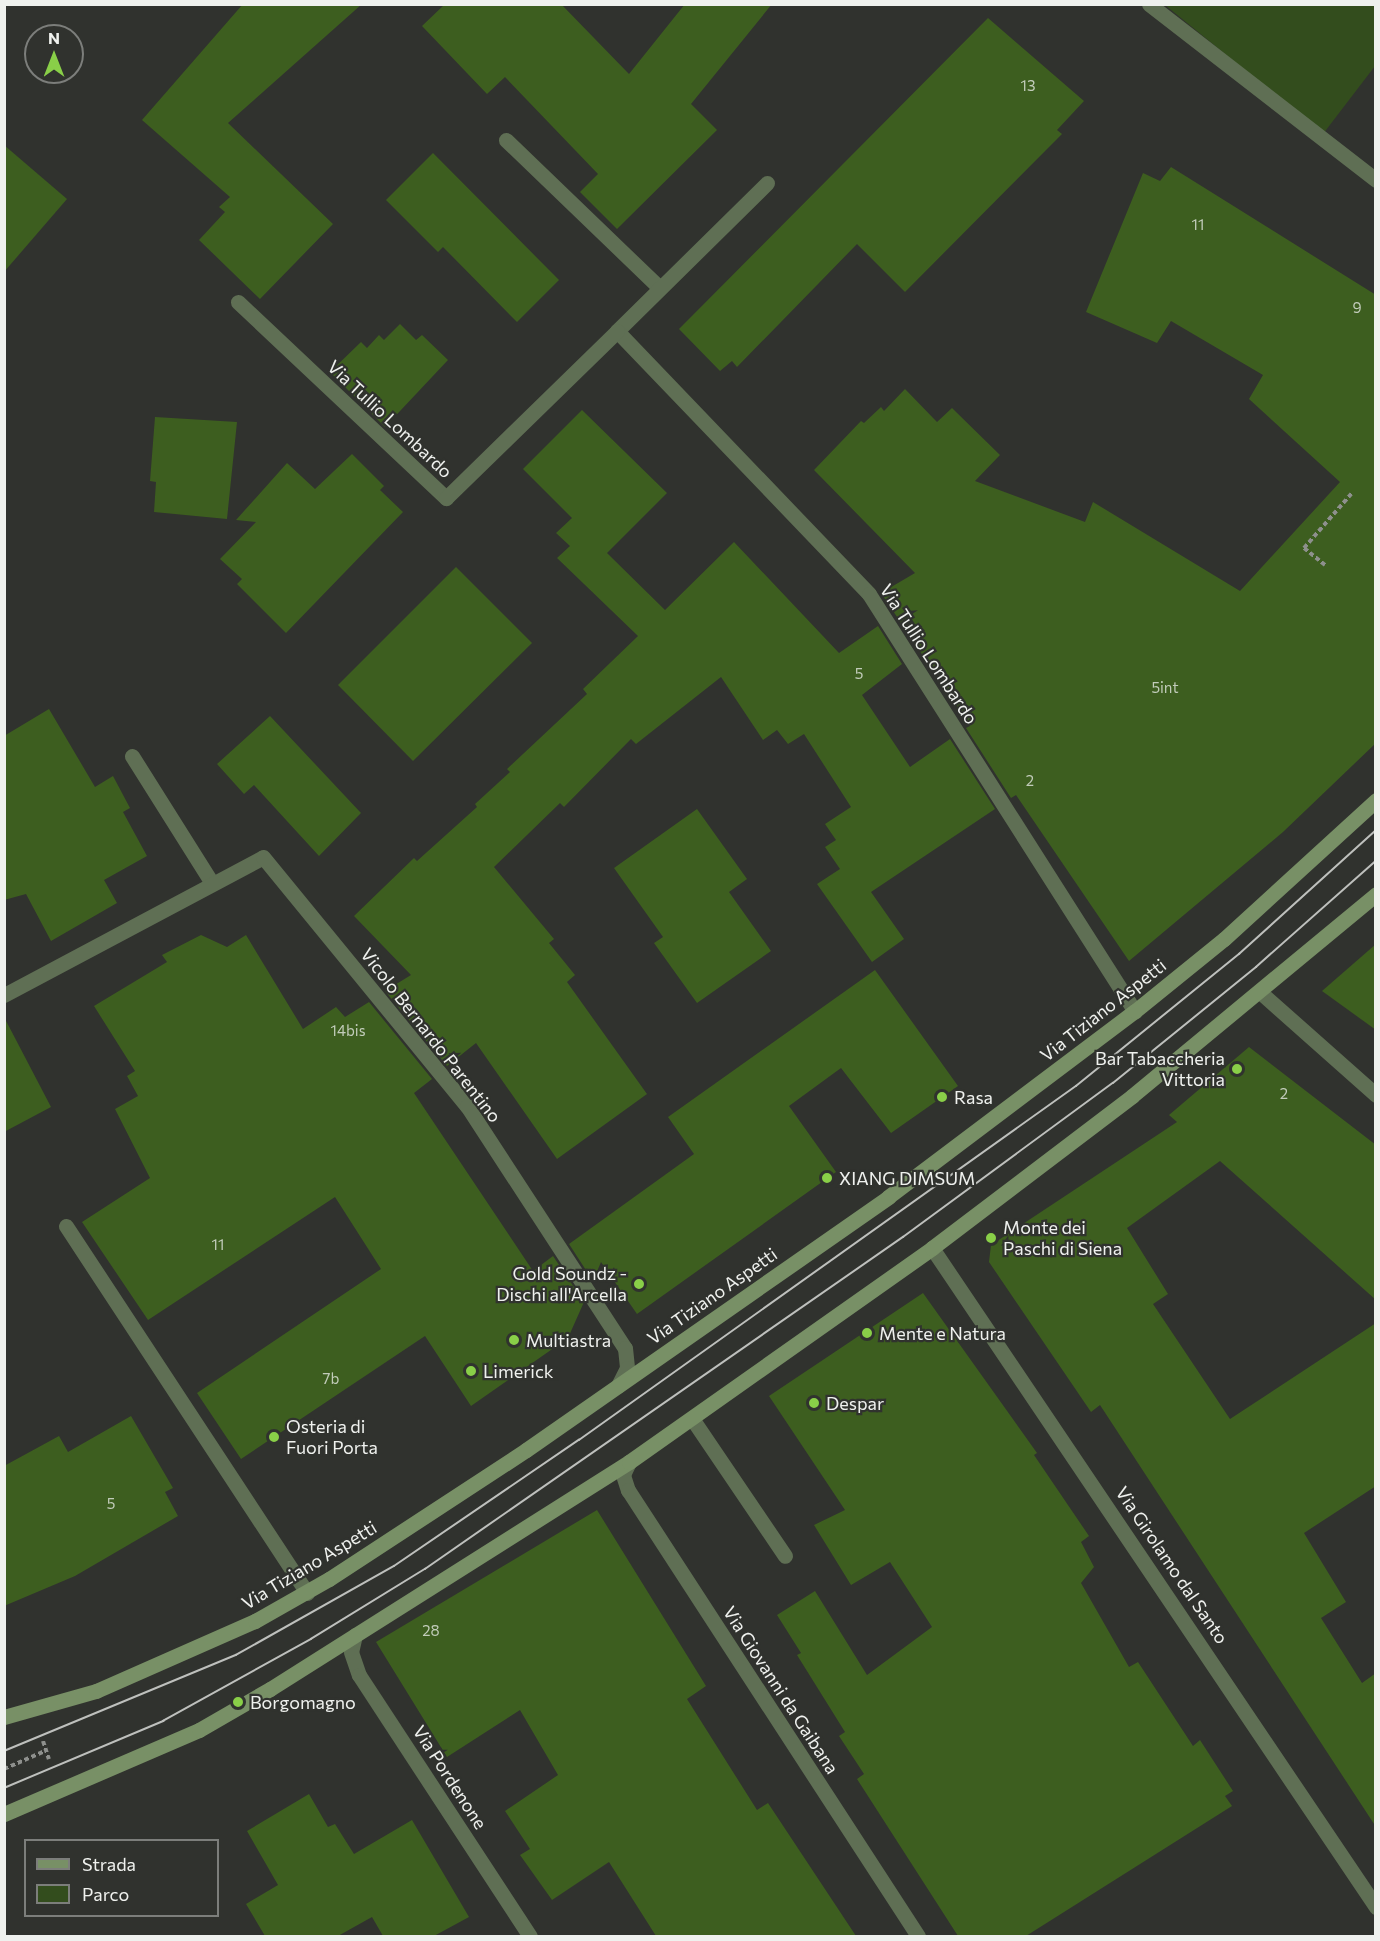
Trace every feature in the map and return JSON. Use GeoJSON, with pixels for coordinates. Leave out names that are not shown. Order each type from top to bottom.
{"type":"FeatureCollection","features":[{"type":"Feature","properties":{"kind":"street"},"geometry":{"type":"LineString","coordinates":[[1149,4],[1376,180]]}},
{"type":"Feature","properties":{"kind":"street"},"geometry":{"type":"LineString","coordinates":[[506,140],[659,287]]}},
{"type":"Feature","properties":{"kind":"street","name":"Via Tullio Lombardo"},"geometry":{"type":"LineString","coordinates":[[238,302],[446,498],[767,183]]}},
{"type":"Feature","properties":{"kind":"street","name":"Via Tullio Lombardo"},"geometry":{"type":"LineString","coordinates":[[616,331],[869,594],[1135,1011]]}},
{"type":"Feature","properties":{"kind":"street"},"geometry":{"type":"LineString","coordinates":[[132,756],[212,884]]}},
{"type":"Feature","properties":{"kind":"street","name":"Via Tiziano Aspetti"},"geometry":{"type":"LineString","coordinates":[[4,1717],[43,1708],[146,1671],[307,1593],[618,1387],[888,1197],[1135,1011],[1224,939],[1376,800]]}},
{"type":"Feature","properties":{"kind":"street","name":"Vicolo Bernardo Parentino"},"geometry":{"type":"LineString","coordinates":[[4,994],[263,857],[467,1106],[625,1348],[627,1368],[618,1387]]}},
{"type":"Feature","properties":{"kind":"street"},"geometry":{"type":"LineString","coordinates":[[4,1814],[199,1730],[355,1635],[693,1420],[932,1248],[1154,1079],[1376,894]]}},
{"type":"Feature","properties":{"kind":"street"},"geometry":{"type":"LineString","coordinates":[[1260,992],[1376,1095]]}},
{"type":"Feature","properties":{"kind":"street"},"geometry":{"type":"LineString","coordinates":[[66,1226],[307,1593]]}},
{"type":"Feature","properties":{"kind":"street","name":"Via Girolamo dal Santo"},"geometry":{"type":"LineString","coordinates":[[932,1248],[1163,1586],[1376,1907]]}},
{"type":"Feature","properties":{"kind":"street"},"geometry":{"type":"LineString","coordinates":[[693,1420],[785,1556]]}},
{"type":"Feature","properties":{"kind":"street","name":"Via Giovanni da Gaibana"},"geometry":{"type":"LineString","coordinates":[[630,1462],[623,1475],[628,1490],[918,1936]]}},
{"type":"Feature","properties":{"kind":"street","name":"Via Pordenone"},"geometry":{"type":"LineString","coordinates":[[355,1635],[351,1652],[359,1675],[530,1936]]}},
{"type":"Feature","properties":{"kind":"path"},"geometry":{"type":"LineString","coordinates":[[1325,565],[1304,548],[1352,493]]}},
{"type":"Feature","properties":{"kind":"path"},"geometry":{"type":"LineString","coordinates":[[4,1768],[45,1751]]}},
{"type":"Feature","properties":{"kind":"green space"},"geometry":{"type":"Polygon","coordinates":[[[1165,5],[1375,5],[1375,66],[1323,134],[1165,5]]]}},
{"type":"Feature","properties":{"kind":"building"},"geometry":{"type":"Polygon","coordinates":[[[243,4],[362,4],[228,123],[333,224],[260,299],[199,240],[225,212],[219,207],[230,197],[142,120],[243,4]]]}},
{"type":"Feature","properties":{"kind":"building"},"geometry":{"type":"Polygon","coordinates":[[[445,4],[561,4],[629,74],[685,4],[772,4],[691,104],[717,130],[617,229],[580,192],[598,174],[505,77],[487,94],[422,26],[445,4]]]}},
{"type":"Feature","properties":{"kind":"building"},"geometry":{"type":"Polygon","coordinates":[[[988,18],[1084,101],[1057,130],[1062,134],[905,292],[857,244],[737,367],[732,361],[720,371],[679,329],[988,18]]]}},
{"type":"Feature","properties":{"kind":"building"},"geometry":{"type":"Polygon","coordinates":[[[4,145],[67,199],[4,272],[4,145]]]}},
{"type":"Feature","properties":{"kind":"building"},"geometry":{"type":"Polygon","coordinates":[[[433,153],[559,280],[517,322],[443,247],[438,252],[386,200],[433,153]]]}},
{"type":"Feature","properties":{"kind":"building"},"geometry":{"type":"Polygon","coordinates":[[[1171,167],[1376,295],[1376,743],[1283,832],[1129,961],[1016,795],[1011,798],[966,728],[970,726],[881,593],[915,573],[814,470],[861,421],[864,423],[881,407],[884,411],[905,389],[937,422],[952,408],[1000,455],[975,481],[1085,522],[1093,502],[1240,591],[1340,482],[1249,399],[1263,375],[1171,321],[1157,343],[1086,312],[1143,173],[1160,181],[1171,167]]]}},
{"type":"Feature","properties":{"kind":"building"},"geometry":{"type":"Polygon","coordinates":[[[400,324],[416,340],[422,335],[448,360],[385,427],[330,372],[361,342],[367,348],[379,335],[384,340],[400,324]]]}},
{"type":"Feature","properties":{"kind":"building"},"geometry":{"type":"Polygon","coordinates":[[[582,410],[667,493],[607,553],[665,610],[734,542],[839,653],[878,626],[902,664],[862,695],[910,767],[950,739],[995,809],[871,892],[904,939],[872,962],[817,884],[840,869],[825,847],[836,840],[825,824],[851,807],[804,734],[788,744],[777,730],[763,740],[721,677],[636,744],[631,739],[564,807],[560,803],[494,867],[554,939],[549,943],[575,975],[567,982],[647,1094],[557,1159],[476,1043],[447,1066],[385,991],[411,975],[354,916],[414,858],[417,861],[477,807],[475,804],[510,772],[507,769],[587,694],[583,689],[638,636],[557,558],[570,546],[556,533],[572,518],[523,469],[582,410]]]}},
{"type":"Feature","properties":{"kind":"building"},"geometry":{"type":"Polygon","coordinates":[[[155,417],[237,422],[227,519],[154,512],[156,482],[150,481],[155,417]]]}},
{"type":"Feature","properties":{"kind":"building"},"geometry":{"type":"Polygon","coordinates":[[[352,454],[384,486],[380,490],[403,512],[286,633],[237,584],[242,579],[220,559],[256,522],[236,520],[287,463],[315,489],[352,454]]]}},
{"type":"Feature","properties":{"kind":"building"},"geometry":{"type":"Polygon","coordinates":[[[456,567],[532,643],[413,761],[338,685],[456,567]]]}},
{"type":"Feature","properties":{"kind":"building"},"geometry":{"type":"Polygon","coordinates":[[[49,709],[95,787],[113,776],[130,808],[123,812],[147,856],[104,880],[117,903],[51,941],[26,894],[4,900],[4,736],[49,709]]]}},
{"type":"Feature","properties":{"kind":"building"},"geometry":{"type":"Polygon","coordinates":[[[270,716],[361,813],[319,856],[254,785],[244,794],[217,764],[270,716]]]}},
{"type":"Feature","properties":{"kind":"building"},"geometry":{"type":"Polygon","coordinates":[[[697,809],[747,879],[729,892],[771,951],[697,1003],[654,943],[663,937],[614,868],[697,809]]]}},
{"type":"Feature","properties":{"kind":"building"},"geometry":{"type":"Polygon","coordinates":[[[201,935],[227,947],[246,935],[303,1029],[336,1007],[345,1017],[369,1002],[432,1079],[414,1093],[533,1271],[553,1256],[584,1302],[568,1338],[471,1406],[425,1336],[241,1459],[197,1393],[381,1269],[335,1197],[148,1320],[82,1222],[150,1178],[115,1109],[138,1096],[127,1076],[135,1071],[94,1006],[167,962],[162,955],[201,935]]]}},
{"type":"Feature","properties":{"kind":"building"},"geometry":{"type":"Polygon","coordinates":[[[1376,944],[1376,1030],[1322,991],[1376,944]]]}},
{"type":"Feature","properties":{"kind":"building"},"geometry":{"type":"Polygon","coordinates":[[[875,970],[958,1086],[891,1133],[841,1068],[789,1106],[836,1172],[637,1314],[601,1262],[593,1281],[569,1244],[694,1154],[668,1117],[875,970]]]}},
{"type":"Feature","properties":{"kind":"building"},"geometry":{"type":"Polygon","coordinates":[[[4,1017],[51,1107],[4,1132],[4,1017]]]}},
{"type":"Feature","properties":{"kind":"building"},"geometry":{"type":"Polygon","coordinates":[[[1249,1047],[1376,1145],[1376,1300],[1220,1161],[1127,1228],[1168,1294],[1153,1304],[1230,1419],[1376,1323],[1376,1486],[1304,1533],[1346,1602],[1321,1618],[1362,1683],[1376,1673],[1376,1827],[1100,1405],[1091,1412],[989,1262],[991,1245],[1177,1122],[1169,1115],[1249,1047]]]}},
{"type":"Feature","properties":{"kind":"building"},"geometry":{"type":"Polygon","coordinates":[[[923,1293],[1037,1453],[1034,1455],[1089,1536],[1081,1542],[1094,1567],[1081,1583],[1129,1667],[1138,1662],[1193,1746],[1200,1740],[1233,1791],[1225,1796],[1232,1806],[1026,1936],[958,1936],[857,1779],[864,1774],[839,1736],[845,1732],[797,1655],[801,1653],[777,1615],[815,1591],[867,1675],[932,1627],[890,1562],[851,1585],[814,1525],[845,1510],[769,1396],[923,1293]]]}},
{"type":"Feature","properties":{"kind":"building"},"geometry":{"type":"Polygon","coordinates":[[[131,1416],[173,1488],[165,1492],[178,1516],[75,1576],[4,1606],[4,1466],[59,1436],[68,1452],[131,1416]]]}},
{"type":"Feature","properties":{"kind":"building"},"geometry":{"type":"Polygon","coordinates":[[[597,1510],[706,1686],[687,1699],[757,1810],[768,1803],[856,1936],[656,1936],[609,1862],[552,1900],[520,1855],[530,1849],[505,1811],[558,1775],[520,1710],[447,1757],[376,1642],[597,1510]]]}},
{"type":"Feature","properties":{"kind":"building"},"geometry":{"type":"Polygon","coordinates":[[[309,1794],[328,1827],[335,1824],[354,1854],[412,1820],[469,1917],[434,1936],[383,1936],[372,1917],[338,1936],[265,1936],[246,1904],[278,1885],[247,1831],[309,1794]]]}},
{"type":"Feature","properties":{"kind":"tram line"},"geometry":{"type":"LineString","coordinates":[[4,1751],[236,1655],[394,1566],[579,1440],[1076,1086],[1239,954],[1376,830]]}},
{"type":"Feature","properties":{"kind":"tram line"},"geometry":{"type":"LineString","coordinates":[[4,1788],[163,1721],[311,1639],[425,1569],[903,1237],[1113,1083],[1256,967],[1376,861]]}},
{"type":"Feature","properties":{"kind":"place","name":"Bar Tabaccheria Vittoria"},"geometry":{"type":"Point","coordinates":[1237,1069]}},
{"type":"Feature","properties":{"kind":"place","name":"Rasa"},"geometry":{"type":"Point","coordinates":[942,1097]}},
{"type":"Feature","properties":{"kind":"place","name":"XIANG DIMSUM"},"geometry":{"type":"Point","coordinates":[827,1178]}},
{"type":"Feature","properties":{"kind":"place","name":"Monte dei Paschi di Siena"},"geometry":{"type":"Point","coordinates":[991,1238]}},
{"type":"Feature","properties":{"kind":"place","name":"Gold Soundz - Dischi all'Arcella"},"geometry":{"type":"Point","coordinates":[639,1284]}},
{"type":"Feature","properties":{"kind":"place","name":"Mente e Natura"},"geometry":{"type":"Point","coordinates":[867,1333]}},
{"type":"Feature","properties":{"kind":"place","name":"Multiastra"},"geometry":{"type":"Point","coordinates":[514,1340]}},
{"type":"Feature","properties":{"kind":"place","name":"Limerick"},"geometry":{"type":"Point","coordinates":[471,1371]}},
{"type":"Feature","properties":{"kind":"place","name":"Despar"},"geometry":{"type":"Point","coordinates":[814,1403]}},
{"type":"Feature","properties":{"kind":"place","name":"Osteria di Fuori Porta"},"geometry":{"type":"Point","coordinates":[274,1437]}},
{"type":"Feature","properties":{"kind":"place","name":"Borgomagno"},"geometry":{"type":"Point","coordinates":[238,1702]}}]}
